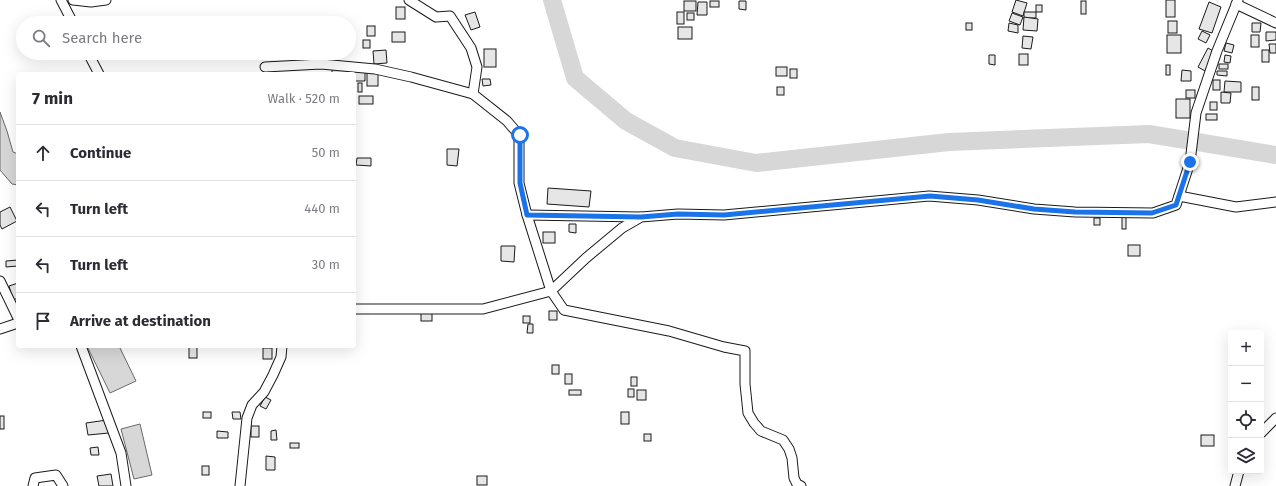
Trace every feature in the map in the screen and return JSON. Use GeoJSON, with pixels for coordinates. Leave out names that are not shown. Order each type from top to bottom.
{"type":"FeatureCollection","features":[{"type":"Feature","properties":{"kind":"street"},"geometry":{"type":"LineString","coordinates":[[61,0],[69,16]]}},
{"type":"Feature","properties":{"kind":"street"},"geometry":{"type":"LineString","coordinates":[[73,0],[91,2],[106,0]]}},
{"type":"Feature","properties":{"kind":"street"},"geometry":{"type":"LineString","coordinates":[[409,0],[436,17],[450,16],[471,48],[477,68],[473,94]]}},
{"type":"Feature","properties":{"kind":"street"},"geometry":{"type":"LineString","coordinates":[[527,215],[641,217],[678,214],[724,215],[930,196],[978,200],[1034,209],[1075,212],[1152,213],[1176,205],[1190,162],[1196,113],[1217,51],[1237,2],[1276,23]]}},
{"type":"Feature","properties":{"kind":"street"},"geometry":{"type":"LineString","coordinates":[[92,60],[98,72]]}},
{"type":"Feature","properties":{"kind":"street"},"geometry":{"type":"LineString","coordinates":[[265,67],[321,64],[375,69],[473,94],[507,121],[520,135],[520,183],[527,215],[551,291],[564,310],[669,330],[724,347],[745,351],[745,384],[748,413],[754,423],[762,431],[783,440],[789,449],[792,458],[794,478],[797,484],[801,486]]}},
{"type":"Feature","properties":{"kind":"street"},"geometry":{"type":"LineString","coordinates":[[1179,196],[1236,206],[1276,202]]}},
{"type":"Feature","properties":{"kind":"street"},"geometry":{"type":"LineString","coordinates":[[356,309],[483,309],[551,291],[586,258],[622,228],[641,217]]}},
{"type":"Feature","properties":{"kind":"street"},"geometry":{"type":"LineString","coordinates":[[0,281],[16,314]]}},
{"type":"Feature","properties":{"kind":"street"},"geometry":{"type":"LineString","coordinates":[[0,329],[16,324]]}},
{"type":"Feature","properties":{"kind":"street"},"geometry":{"type":"LineString","coordinates":[[82,348],[121,453],[126,486]]}},
{"type":"Feature","properties":{"kind":"street"},"geometry":{"type":"LineString","coordinates":[[240,486],[247,418],[252,405],[264,392],[274,375],[281,357],[282,348]]}},
{"type":"Feature","properties":{"kind":"street"},"geometry":{"type":"LineString","coordinates":[[1264,430],[1276,418]]}},
{"type":"Feature","properties":{"kind":"street"},"geometry":{"type":"LineString","coordinates":[[1235,486],[1238,474]]}},
{"type":"Feature","properties":{"kind":"street"},"geometry":{"type":"LineString","coordinates":[[33,486],[35,478],[56,475],[63,486]]}},
{"type":"Feature","properties":{"kind":"shaded area"},"geometry":{"type":"Polygon","coordinates":[[[0,112],[13,152],[16,153],[16,185],[12,184],[0,170],[0,112]]]}},
{"type":"Feature","properties":{"kind":"shaded area"},"geometry":{"type":"Polygon","coordinates":[[[88,348],[120,348],[136,381],[110,393],[88,348]]]}},
{"type":"Feature","properties":{"kind":"shaded area"},"geometry":{"type":"Polygon","coordinates":[[[140,424],[152,475],[134,479],[121,429],[140,424]]]}},
{"type":"Feature","properties":{"kind":"building"},"geometry":{"type":"Polygon","coordinates":[[[1016,0],[1027,3],[1023,16],[1012,12],[1016,0]]]}},
{"type":"Feature","properties":{"kind":"building"},"geometry":{"type":"Polygon","coordinates":[[[1166,0],[1175,0],[1175,17],[1166,17],[1166,0]]]}},
{"type":"Feature","properties":{"kind":"building"},"geometry":{"type":"Polygon","coordinates":[[[684,1],[696,1],[696,11],[684,11],[684,1]]]}},
{"type":"Feature","properties":{"kind":"building"},"geometry":{"type":"Polygon","coordinates":[[[710,1],[719,1],[719,7],[710,7],[710,1]]]}},
{"type":"Feature","properties":{"kind":"building"},"geometry":{"type":"Polygon","coordinates":[[[739,1],[746,1],[746,10],[739,9],[739,1]]]}},
{"type":"Feature","properties":{"kind":"building"},"geometry":{"type":"Polygon","coordinates":[[[1081,1],[1086,1],[1086,14],[1081,14],[1081,1]]]}},
{"type":"Feature","properties":{"kind":"building"},"geometry":{"type":"Polygon","coordinates":[[[698,2],[707,2],[707,15],[697,15],[698,2]]]}},
{"type":"Feature","properties":{"kind":"building"},"geometry":{"type":"Polygon","coordinates":[[[1209,2],[1221,7],[1212,33],[1199,29],[1209,2]]]}},
{"type":"Feature","properties":{"kind":"building"},"geometry":{"type":"Polygon","coordinates":[[[1036,5],[1042,5],[1042,12],[1036,12],[1036,5]]]}},
{"type":"Feature","properties":{"kind":"building"},"geometry":{"type":"Polygon","coordinates":[[[396,7],[405,7],[405,19],[396,19],[396,7]]]}},
{"type":"Feature","properties":{"kind":"building"},"geometry":{"type":"Polygon","coordinates":[[[475,12],[480,27],[471,30],[465,15],[475,12]]]}},
{"type":"Feature","properties":{"kind":"building"},"geometry":{"type":"Polygon","coordinates":[[[677,12],[684,12],[684,24],[677,24],[677,12]]]}},
{"type":"Feature","properties":{"kind":"building"},"geometry":{"type":"Polygon","coordinates":[[[1024,12],[1036,12],[1036,18],[1024,18],[1024,12]]]}},
{"type":"Feature","properties":{"kind":"building"},"geometry":{"type":"Polygon","coordinates":[[[687,13],[694,13],[694,20],[687,20],[687,13]]]}},
{"type":"Feature","properties":{"kind":"building"},"geometry":{"type":"Polygon","coordinates":[[[1012,13],[1023,17],[1020,25],[1009,21],[1012,13]]]}},
{"type":"Feature","properties":{"kind":"building"},"geometry":{"type":"Polygon","coordinates":[[[1024,17],[1038,19],[1037,31],[1023,30],[1024,17]]]}},
{"type":"Feature","properties":{"kind":"building"},"geometry":{"type":"Polygon","coordinates":[[[1168,21],[1177,21],[1177,33],[1168,33],[1168,21]]]}},
{"type":"Feature","properties":{"kind":"building"},"geometry":{"type":"Polygon","coordinates":[[[966,23],[972,23],[972,30],[966,30],[966,23]]]}},
{"type":"Feature","properties":{"kind":"building"},"geometry":{"type":"Polygon","coordinates":[[[1009,23],[1018,25],[1018,33],[1008,31],[1009,23]]]}},
{"type":"Feature","properties":{"kind":"building"},"geometry":{"type":"Polygon","coordinates":[[[1252,23],[1261,23],[1260,32],[1252,32],[1252,23]]]}},
{"type":"Feature","properties":{"kind":"building"},"geometry":{"type":"Polygon","coordinates":[[[367,26],[375,26],[375,36],[367,36],[367,26]]]}},
{"type":"Feature","properties":{"kind":"building"},"geometry":{"type":"Polygon","coordinates":[[[678,27],[692,27],[692,39],[678,39],[678,27]]]}},
{"type":"Feature","properties":{"kind":"building"},"geometry":{"type":"Polygon","coordinates":[[[1202,31],[1210,35],[1206,43],[1198,39],[1202,31]]]}},
{"type":"Feature","properties":{"kind":"building"},"geometry":{"type":"Polygon","coordinates":[[[392,32],[405,32],[405,42],[392,42],[392,32]]]}},
{"type":"Feature","properties":{"kind":"building"},"geometry":{"type":"Polygon","coordinates":[[[1266,32],[1276,32],[1276,40],[1266,41],[1266,32]]]}},
{"type":"Feature","properties":{"kind":"building"},"geometry":{"type":"Polygon","coordinates":[[[1167,35],[1181,35],[1181,53],[1167,53],[1167,35]]]}},
{"type":"Feature","properties":{"kind":"building"},"geometry":{"type":"Polygon","coordinates":[[[1251,35],[1259,35],[1259,47],[1251,47],[1251,35]]]}},
{"type":"Feature","properties":{"kind":"building"},"geometry":{"type":"Polygon","coordinates":[[[1023,36],[1033,37],[1031,49],[1022,48],[1023,36]]]}},
{"type":"Feature","properties":{"kind":"building"},"geometry":{"type":"Polygon","coordinates":[[[363,40],[370,40],[370,48],[363,48],[363,40]]]}},
{"type":"Feature","properties":{"kind":"building"},"geometry":{"type":"Polygon","coordinates":[[[1226,43],[1234,45],[1232,53],[1224,51],[1226,43]]]}},
{"type":"Feature","properties":{"kind":"building"},"geometry":{"type":"Polygon","coordinates":[[[1269,44],[1276,44],[1276,53],[1270,53],[1269,44]]]}},
{"type":"Feature","properties":{"kind":"building"},"geometry":{"type":"Polygon","coordinates":[[[1208,48],[1215,52],[1205,71],[1198,67],[1208,48]]]}},
{"type":"Feature","properties":{"kind":"building"},"geometry":{"type":"Polygon","coordinates":[[[484,49],[496,49],[496,67],[484,67],[484,49]]]}},
{"type":"Feature","properties":{"kind":"building"},"geometry":{"type":"Polygon","coordinates":[[[386,50],[387,63],[374,64],[373,51],[386,50]]]}},
{"type":"Feature","properties":{"kind":"building"},"geometry":{"type":"Polygon","coordinates":[[[1262,50],[1269,50],[1269,62],[1262,62],[1262,50]]]}},
{"type":"Feature","properties":{"kind":"building"},"geometry":{"type":"Polygon","coordinates":[[[1019,54],[1028,54],[1028,65],[1019,65],[1019,54]]]}},
{"type":"Feature","properties":{"kind":"building"},"geometry":{"type":"Polygon","coordinates":[[[989,55],[995,55],[995,65],[989,64],[989,55]]]}},
{"type":"Feature","properties":{"kind":"building"},"geometry":{"type":"Polygon","coordinates":[[[1225,55],[1231,56],[1230,63],[1224,62],[1225,55]]]}},
{"type":"Feature","properties":{"kind":"building"},"geometry":{"type":"Polygon","coordinates":[[[1219,64],[1228,64],[1228,69],[1219,69],[1219,64]]]}},
{"type":"Feature","properties":{"kind":"building"},"geometry":{"type":"Polygon","coordinates":[[[1166,65],[1170,65],[1170,75],[1166,75],[1166,65]]]}},
{"type":"Feature","properties":{"kind":"building"},"geometry":{"type":"Polygon","coordinates":[[[776,67],[787,67],[787,76],[776,76],[776,67]]]}},
{"type":"Feature","properties":{"kind":"building"},"geometry":{"type":"Polygon","coordinates":[[[332,68],[348,68],[348,72],[332,72],[332,68]]]}},
{"type":"Feature","properties":{"kind":"building"},"geometry":{"type":"Polygon","coordinates":[[[790,69],[797,69],[797,78],[790,78],[790,69]]]}},
{"type":"Feature","properties":{"kind":"building"},"geometry":{"type":"Polygon","coordinates":[[[350,70],[365,70],[365,81],[356,81],[356,72],[350,72],[350,70]]]}},
{"type":"Feature","properties":{"kind":"building"},"geometry":{"type":"Polygon","coordinates":[[[367,70],[378,70],[378,86],[367,86],[367,70]]]}},
{"type":"Feature","properties":{"kind":"building"},"geometry":{"type":"Polygon","coordinates":[[[1182,70],[1191,71],[1191,81],[1181,81],[1182,70]]]}},
{"type":"Feature","properties":{"kind":"building"},"geometry":{"type":"Polygon","coordinates":[[[1217,71],[1227,71],[1227,76],[1217,75],[1217,71]]]}},
{"type":"Feature","properties":{"kind":"building"},"geometry":{"type":"Polygon","coordinates":[[[482,79],[490,79],[491,85],[483,86],[482,79]]]}},
{"type":"Feature","properties":{"kind":"building"},"geometry":{"type":"Polygon","coordinates":[[[1213,80],[1220,80],[1220,90],[1213,90],[1213,80]]]}},
{"type":"Feature","properties":{"kind":"building"},"geometry":{"type":"Polygon","coordinates":[[[1225,81],[1241,82],[1241,92],[1224,92],[1225,81]]]}},
{"type":"Feature","properties":{"kind":"building"},"geometry":{"type":"Polygon","coordinates":[[[358,83],[362,83],[362,92],[358,92],[358,83]]]}},
{"type":"Feature","properties":{"kind":"building"},"geometry":{"type":"Polygon","coordinates":[[[777,87],[784,87],[784,95],[777,95],[777,87]]]}},
{"type":"Feature","properties":{"kind":"building"},"geometry":{"type":"Polygon","coordinates":[[[1252,87],[1259,87],[1259,100],[1252,100],[1252,87]]]}},
{"type":"Feature","properties":{"kind":"building"},"geometry":{"type":"Polygon","coordinates":[[[1186,90],[1195,90],[1195,98],[1186,98],[1186,90]]]}},
{"type":"Feature","properties":{"kind":"building"},"geometry":{"type":"Polygon","coordinates":[[[1221,92],[1231,93],[1230,103],[1221,103],[1221,92]]]}},
{"type":"Feature","properties":{"kind":"building"},"geometry":{"type":"Polygon","coordinates":[[[359,96],[373,96],[373,104],[359,104],[359,96]]]}},
{"type":"Feature","properties":{"kind":"building"},"geometry":{"type":"Polygon","coordinates":[[[1176,99],[1190,99],[1190,118],[1176,118],[1176,99]]]}},
{"type":"Feature","properties":{"kind":"building"},"geometry":{"type":"Polygon","coordinates":[[[1210,102],[1217,102],[1217,110],[1210,110],[1210,102]]]}},
{"type":"Feature","properties":{"kind":"building"},"geometry":{"type":"Polygon","coordinates":[[[1206,114],[1217,114],[1217,120],[1206,120],[1206,114]]]}},
{"type":"Feature","properties":{"kind":"building"},"geometry":{"type":"Polygon","coordinates":[[[447,149],[459,149],[457,166],[447,165],[447,149]]]}},
{"type":"Feature","properties":{"kind":"building"},"geometry":{"type":"Polygon","coordinates":[[[357,158],[371,158],[371,166],[356,165],[357,158]]]}},
{"type":"Feature","properties":{"kind":"building"},"geometry":{"type":"Polygon","coordinates":[[[548,188],[591,191],[589,207],[547,204],[548,188]]]}},
{"type":"Feature","properties":{"kind":"building"},"geometry":{"type":"Polygon","coordinates":[[[10,207],[16,222],[2,229],[0,225],[0,212],[10,207]]]}},
{"type":"Feature","properties":{"kind":"building"},"geometry":{"type":"Polygon","coordinates":[[[1122,217],[1126,217],[1126,229],[1122,229],[1122,217]]]}},
{"type":"Feature","properties":{"kind":"building"},"geometry":{"type":"Polygon","coordinates":[[[1094,218],[1100,218],[1100,225],[1094,225],[1094,218]]]}},
{"type":"Feature","properties":{"kind":"building"},"geometry":{"type":"Polygon","coordinates":[[[569,224],[576,224],[576,233],[569,232],[569,224]]]}},
{"type":"Feature","properties":{"kind":"building"},"geometry":{"type":"Polygon","coordinates":[[[543,232],[555,232],[555,243],[543,243],[543,232]]]}},
{"type":"Feature","properties":{"kind":"building"},"geometry":{"type":"Polygon","coordinates":[[[1128,245],[1140,245],[1140,256],[1128,256],[1128,245]]]}},
{"type":"Feature","properties":{"kind":"building"},"geometry":{"type":"Polygon","coordinates":[[[501,246],[515,246],[514,262],[501,261],[501,246]]]}},
{"type":"Feature","properties":{"kind":"building"},"geometry":{"type":"Polygon","coordinates":[[[16,260],[16,266],[6,267],[6,261],[16,260]]]}},
{"type":"Feature","properties":{"kind":"building"},"geometry":{"type":"Polygon","coordinates":[[[16,284],[16,299],[13,300],[9,286],[16,284]]]}},
{"type":"Feature","properties":{"kind":"building"},"geometry":{"type":"Polygon","coordinates":[[[549,311],[557,311],[557,320],[549,320],[549,311]]]}},
{"type":"Feature","properties":{"kind":"building"},"geometry":{"type":"Polygon","coordinates":[[[421,312],[432,312],[432,321],[421,321],[421,312]]]}},
{"type":"Feature","properties":{"kind":"building"},"geometry":{"type":"Polygon","coordinates":[[[523,316],[530,316],[530,323],[523,323],[523,316]]]}},
{"type":"Feature","properties":{"kind":"building"},"geometry":{"type":"Polygon","coordinates":[[[528,324],[533,324],[533,333],[527,333],[528,324]]]}},
{"type":"Feature","properties":{"kind":"building"},"geometry":{"type":"Polygon","coordinates":[[[189,348],[197,348],[197,358],[189,358],[189,348]]]}},
{"type":"Feature","properties":{"kind":"building"},"geometry":{"type":"Polygon","coordinates":[[[263,348],[272,348],[272,359],[263,359],[263,348]]]}},
{"type":"Feature","properties":{"kind":"building"},"geometry":{"type":"Polygon","coordinates":[[[552,365],[559,365],[559,374],[552,374],[552,365]]]}},
{"type":"Feature","properties":{"kind":"building"},"geometry":{"type":"Polygon","coordinates":[[[565,374],[572,374],[572,384],[565,384],[565,374]]]}},
{"type":"Feature","properties":{"kind":"building"},"geometry":{"type":"Polygon","coordinates":[[[631,377],[637,377],[637,386],[631,386],[631,377]]]}},
{"type":"Feature","properties":{"kind":"building"},"geometry":{"type":"Polygon","coordinates":[[[628,389],[634,389],[634,397],[628,397],[628,389]]]}},
{"type":"Feature","properties":{"kind":"building"},"geometry":{"type":"Polygon","coordinates":[[[569,390],[581,390],[581,395],[569,395],[569,390]]]}},
{"type":"Feature","properties":{"kind":"building"},"geometry":{"type":"Polygon","coordinates":[[[637,390],[646,390],[646,400],[637,400],[637,390]]]}},
{"type":"Feature","properties":{"kind":"building"},"geometry":{"type":"Polygon","coordinates":[[[265,397],[271,400],[266,409],[260,406],[265,397]]]}},
{"type":"Feature","properties":{"kind":"building"},"geometry":{"type":"Polygon","coordinates":[[[203,412],[211,412],[211,418],[203,418],[203,412]]]}},
{"type":"Feature","properties":{"kind":"building"},"geometry":{"type":"Polygon","coordinates":[[[232,412],[240,412],[241,419],[233,419],[232,412]]]}},
{"type":"Feature","properties":{"kind":"building"},"geometry":{"type":"Polygon","coordinates":[[[621,412],[629,412],[629,424],[621,424],[621,412]]]}},
{"type":"Feature","properties":{"kind":"building"},"geometry":{"type":"Polygon","coordinates":[[[0,416],[4,416],[4,429],[0,429],[0,416]]]}},
{"type":"Feature","properties":{"kind":"building"},"geometry":{"type":"Polygon","coordinates":[[[107,420],[109,433],[88,435],[86,423],[107,420]]]}},
{"type":"Feature","properties":{"kind":"building"},"geometry":{"type":"Polygon","coordinates":[[[251,426],[259,426],[259,437],[251,437],[251,426]]]}},
{"type":"Feature","properties":{"kind":"building"},"geometry":{"type":"Polygon","coordinates":[[[276,430],[277,440],[271,440],[271,431],[276,430]]]}},
{"type":"Feature","properties":{"kind":"building"},"geometry":{"type":"Polygon","coordinates":[[[217,431],[228,432],[228,438],[217,438],[217,431]]]}},
{"type":"Feature","properties":{"kind":"building"},"geometry":{"type":"Polygon","coordinates":[[[644,434],[651,434],[651,441],[644,441],[644,434]]]}},
{"type":"Feature","properties":{"kind":"building"},"geometry":{"type":"Polygon","coordinates":[[[1201,435],[1214,435],[1214,446],[1201,446],[1201,435]]]}},
{"type":"Feature","properties":{"kind":"building"},"geometry":{"type":"Polygon","coordinates":[[[290,443],[299,443],[299,448],[290,448],[290,443]]]}},
{"type":"Feature","properties":{"kind":"building"},"geometry":{"type":"Polygon","coordinates":[[[98,447],[99,455],[91,455],[90,448],[98,447]]]}},
{"type":"Feature","properties":{"kind":"building"},"geometry":{"type":"Polygon","coordinates":[[[266,456],[275,457],[275,470],[266,470],[266,456]]]}},
{"type":"Feature","properties":{"kind":"building"},"geometry":{"type":"Polygon","coordinates":[[[202,466],[209,466],[209,475],[202,475],[202,466]]]}},
{"type":"Feature","properties":{"kind":"building"},"geometry":{"type":"Polygon","coordinates":[[[111,474],[113,486],[99,486],[97,476],[111,474]]]}},
{"type":"Feature","properties":{"kind":"building"},"geometry":{"type":"Polygon","coordinates":[[[477,476],[487,476],[487,485],[477,485],[477,476]]]}},
{"type":"Feature","properties":{"kind":"waterway"},"geometry":{"type":"LineString","coordinates":[[552,0],[575,78],[626,121],[675,148],[756,163],[949,142],[1149,134],[1276,155]]}},
{"type":"Feature","properties":{"kind":"route"},"geometry":{"type":"LineString","coordinates":[[520,135],[520,183],[527,215],[641,217],[678,214],[724,215],[930,196],[978,200],[1034,209],[1075,212],[1152,213],[1176,205],[1190,162]]}}]}
